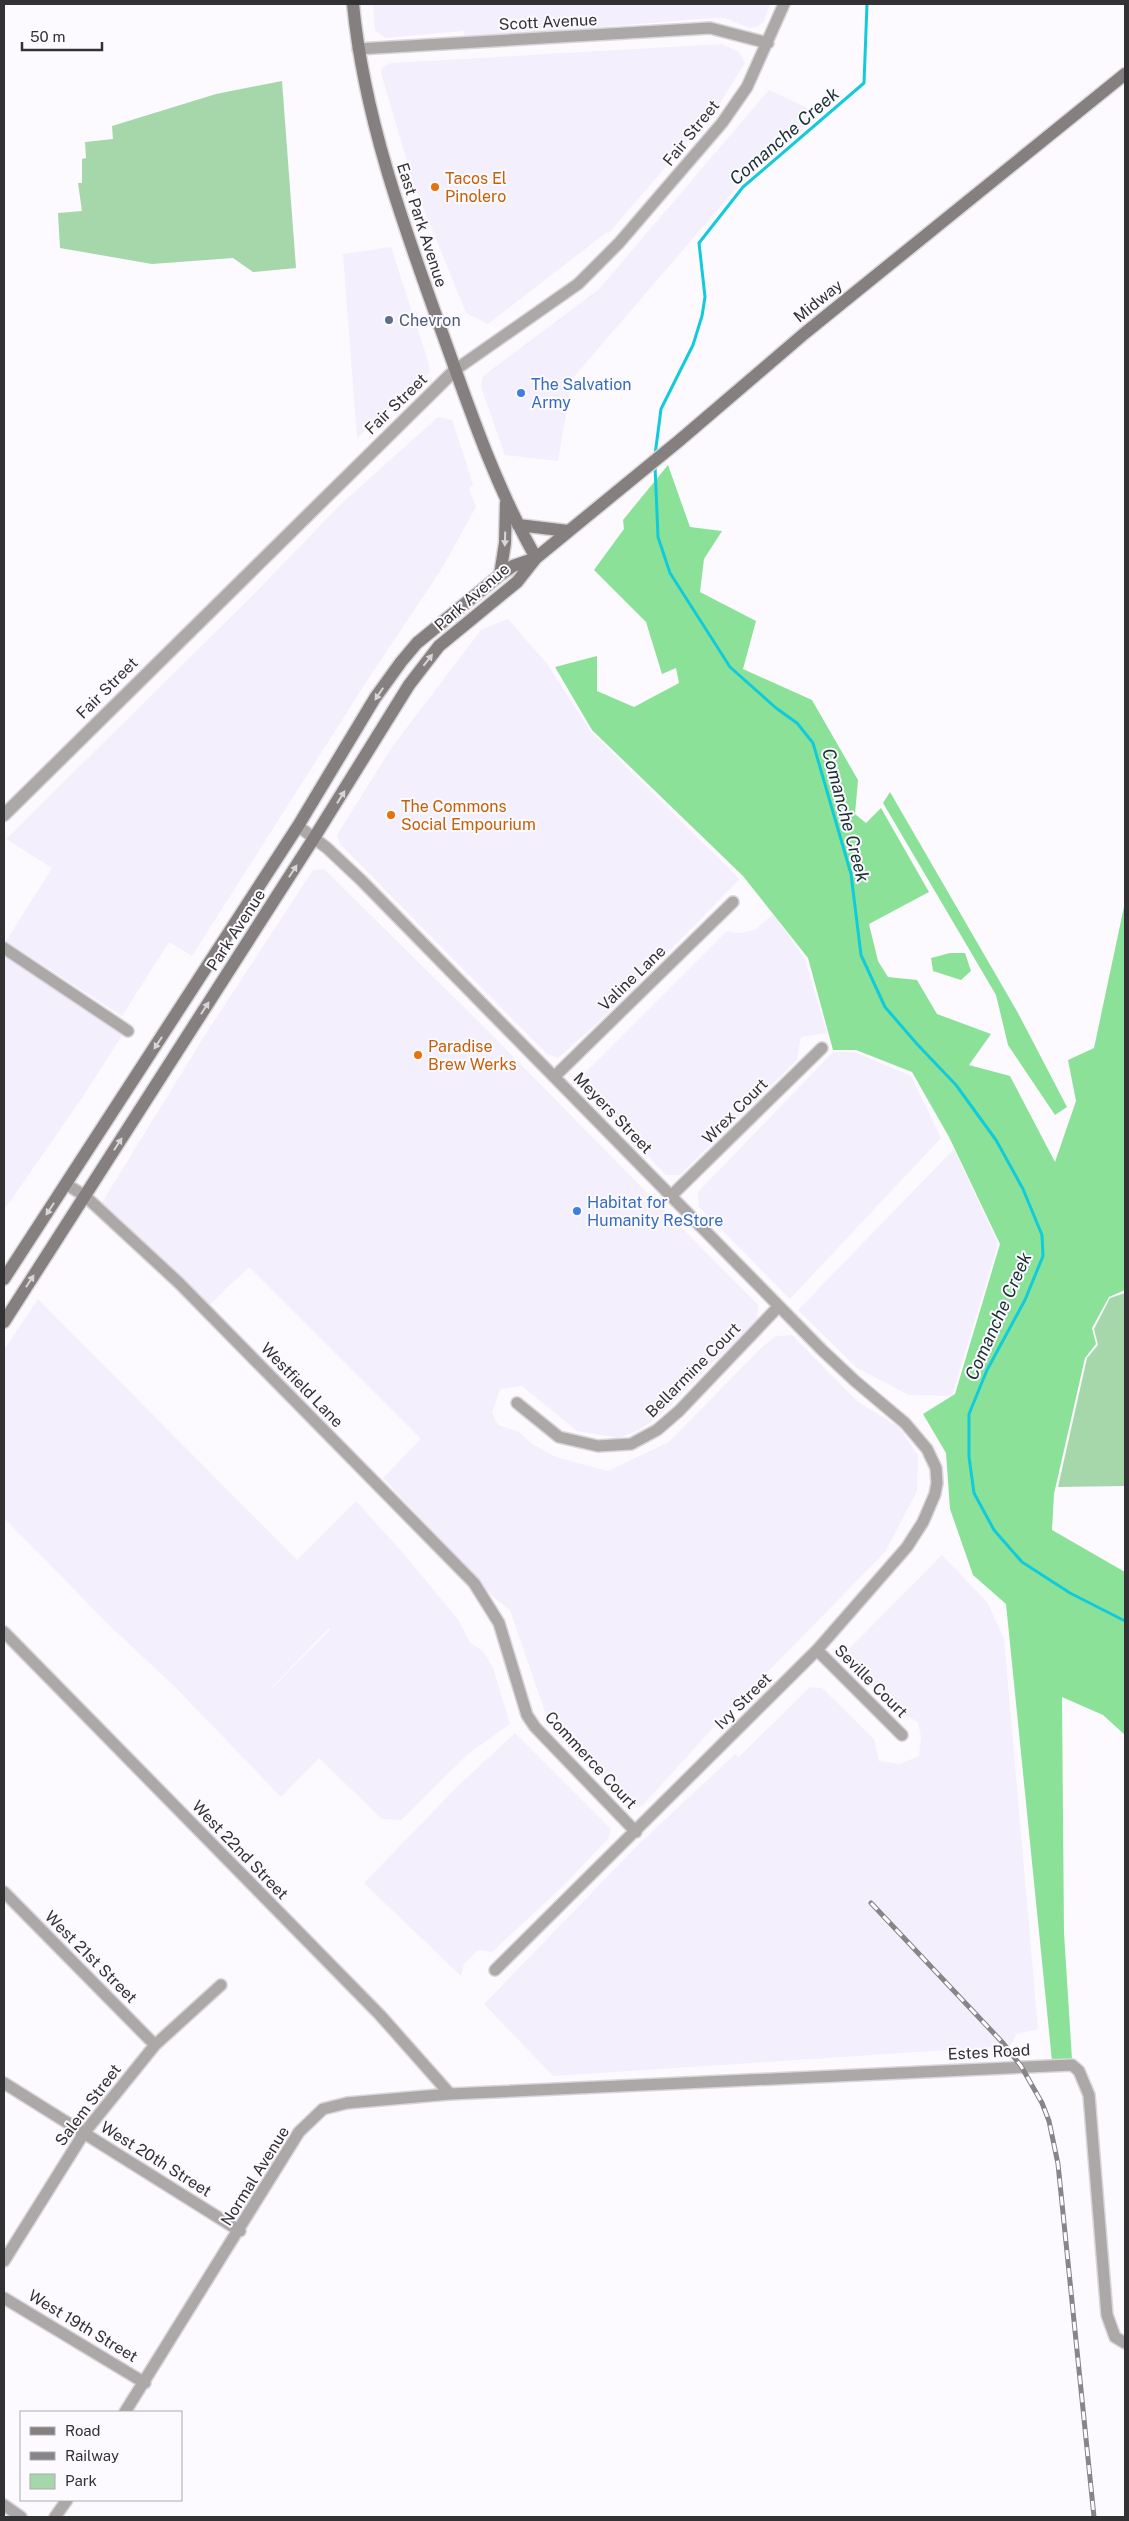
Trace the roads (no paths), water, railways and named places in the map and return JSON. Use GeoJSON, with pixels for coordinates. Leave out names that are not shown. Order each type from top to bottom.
{"type":"FeatureCollection","features":[{"type":"Feature","properties":{"kind":"main road","name":"East Park Avenue"},"geometry":{"type":"LineString","coordinates":[[353,4],[358,49],[378,142],[423,280],[506,503],[536,558]]}},
{"type":"Feature","properties":{"kind":"main road","name":"Midway"},"geometry":{"type":"LineString","coordinates":[[536,558],[664,453],[804,333],[1125,74]]}},
{"type":"Feature","properties":{"kind":"main road"},"geometry":{"type":"LineString","coordinates":[[500,575],[506,543],[506,503]]}},
{"type":"Feature","properties":{"kind":"main road"},"geometry":{"type":"LineString","coordinates":[[518,525],[568,531]]}},
{"type":"Feature","properties":{"kind":"main road","name":"Park Avenue"},"geometry":{"type":"LineString","coordinates":[[4,1279],[298,826],[375,698],[401,662],[417,643],[500,575],[513,566],[536,558]]}},
{"type":"Feature","properties":{"kind":"main road","name":"Park Avenue"},"geometry":{"type":"LineString","coordinates":[[4,1322],[410,685],[440,646],[518,582],[536,558]]}},
{"type":"Feature","properties":{"kind":"street","name":"Fair Street"},"geometry":{"type":"LineString","coordinates":[[4,815],[455,370],[578,284],[618,242],[722,123],[747,87],[784,4]]}},
{"type":"Feature","properties":{"kind":"street","name":"Scott Avenue"},"geometry":{"type":"LineString","coordinates":[[358,49],[710,28],[768,43]]}},
{"type":"Feature","properties":{"kind":"street","name":"Meyers Street"},"geometry":{"type":"LineString","coordinates":[[298,826],[361,880],[855,1381],[905,1422]]}},
{"type":"Feature","properties":{"kind":"street","name":"Valine Lane"},"geometry":{"type":"LineString","coordinates":[[554,1076],[732,902]]}},
{"type":"Feature","properties":{"kind":"street"},"geometry":{"type":"LineString","coordinates":[[4,948],[128,1031]]}},
{"type":"Feature","properties":{"kind":"street","name":"Wrex Court"},"geometry":{"type":"LineString","coordinates":[[671,1196],[822,1048]]}},
{"type":"Feature","properties":{"kind":"street","name":"Westfield Lane"},"geometry":{"type":"LineString","coordinates":[[66,1184],[85,1196],[179,1283],[474,1584],[499,1623]]}},
{"type":"Feature","properties":{"kind":"street","name":"Bellarmine Court"},"geometry":{"type":"LineString","coordinates":[[517,1403],[559,1437],[598,1446],[631,1444],[657,1430],[679,1411],[779,1306]]}},
{"type":"Feature","properties":{"kind":"street","name":"Ivy Street"},"geometry":{"type":"LineString","coordinates":[[495,1970],[636,1832],[817,1650],[907,1547],[923,1522],[935,1494],[936,1468],[927,1449],[905,1422]]}},
{"type":"Feature","properties":{"kind":"street","name":"Commerce Court"},"geometry":{"type":"LineString","coordinates":[[499,1623],[527,1716],[535,1727],[636,1832]]}},
{"type":"Feature","properties":{"kind":"street","name":"West 22nd Street"},"geometry":{"type":"LineString","coordinates":[[4,1632],[380,2015],[450,2094]]}},
{"type":"Feature","properties":{"kind":"street","name":"Seville Court"},"geometry":{"type":"LineString","coordinates":[[817,1650],[902,1735]]}},
{"type":"Feature","properties":{"kind":"street","name":"West 21st Street"},"geometry":{"type":"LineString","coordinates":[[4,1892],[155,2045]]}},
{"type":"Feature","properties":{"kind":"street","name":"Salem Street"},"geometry":{"type":"LineString","coordinates":[[4,2261],[84,2133],[155,2045],[220,1985]]}},
{"type":"Feature","properties":{"kind":"street","name":"Estes Road"},"geometry":{"type":"LineString","coordinates":[[617,2086],[1072,2065],[1079,2071],[1089,2095],[1107,2315],[1116,2337],[1125,2343]]}},
{"type":"Feature","properties":{"kind":"street","name":"West 20th Street"},"geometry":{"type":"LineString","coordinates":[[4,2083],[240,2231]]}},
{"type":"Feature","properties":{"kind":"street","name":"Normal Avenue"},"geometry":{"type":"LineString","coordinates":[[127,2411],[240,2231],[299,2132],[323,2109],[347,2103],[450,2094],[617,2086]]}},
{"type":"Feature","properties":{"kind":"street","name":"West 19th Street"},"geometry":{"type":"LineString","coordinates":[[4,2298],[145,2383]]}},
{"type":"Feature","properties":{"kind":"street"},"geometry":{"type":"LineString","coordinates":[[55,2517],[66,2501]]}},
{"type":"Feature","properties":{"kind":"street"},"geometry":{"type":"LineString","coordinates":[[4,2505],[21,2517]]}},
{"type":"Feature","properties":{"kind":"waterway","name":"Comanche Creek"},"geometry":{"type":"LineString","coordinates":[[655,455],[661,409],[693,345],[702,316],[705,297],[699,243],[743,187],[864,83],[867,4]]}},
{"type":"Feature","properties":{"kind":"waterway","name":"Comanche Creek"},"geometry":{"type":"LineString","coordinates":[[655,466],[658,537],[670,573],[730,667],[776,708],[797,723],[813,743],[851,874],[861,955],[885,1007],[956,1085],[996,1140],[1023,1189],[1042,1235],[1043,1256],[1025,1300],[987,1370],[969,1414],[969,1457],[974,1493],[994,1530],[1022,1562],[1070,1593],[1125,1621]]}},
{"type":"Feature","properties":{"kind":"railway"},"geometry":{"type":"LineString","coordinates":[[871,1903],[1003,2043],[1021,2066],[1042,2103],[1049,2121],[1058,2164],[1094,2517]]}},
{"type":"Feature","properties":{"kind":"place","name":"Tacos El Pinolero"},"geometry":{"type":"Point","coordinates":[435,187]}},
{"type":"Feature","properties":{"kind":"place","name":"Chevron"},"geometry":{"type":"Point","coordinates":[389,320]}},
{"type":"Feature","properties":{"kind":"place","name":"The Salvation Army"},"geometry":{"type":"Point","coordinates":[521,393]}},
{"type":"Feature","properties":{"kind":"place","name":"The Commons Social Empourium"},"geometry":{"type":"Point","coordinates":[391,815]}},
{"type":"Feature","properties":{"kind":"place","name":"Paradise Brew Werks"},"geometry":{"type":"Point","coordinates":[418,1055]}},
{"type":"Feature","properties":{"kind":"place","name":"Habitat for Humanity ReStore"},"geometry":{"type":"Point","coordinates":[577,1211]}}]}
